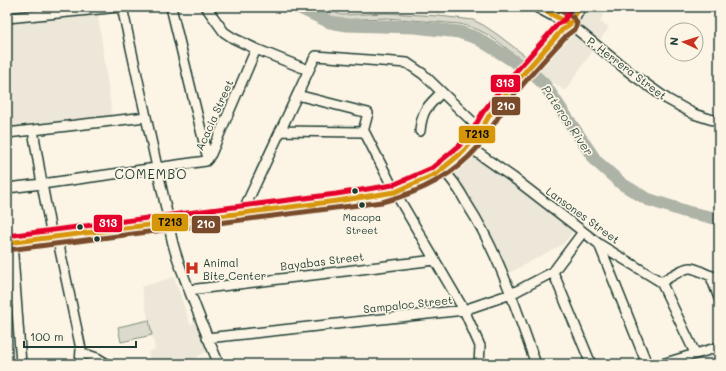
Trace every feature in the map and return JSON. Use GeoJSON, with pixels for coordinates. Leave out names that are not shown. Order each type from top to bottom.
{"type":"FeatureCollection","features":[{"type":"Feature","properties":{"kind":"main road","name":"P. Herrera Street"},"geometry":{"type":"LineString","coordinates":[[538,7],[570,24]]}},
{"type":"Feature","properties":{"kind":"main road"},"geometry":{"type":"LineString","coordinates":[[10,242],[337,202],[395,192],[426,179],[442,169],[468,146],[481,130],[489,116],[540,58],[562,30],[570,24],[580,7]]}},
{"type":"Feature","properties":{"kind":"street"},"geometry":{"type":"LineString","coordinates":[[7,18],[121,7],[170,230],[180,266],[207,338],[219,364]]}},
{"type":"Feature","properties":{"kind":"street"},"geometry":{"type":"LineString","coordinates":[[171,7],[208,159]]}},
{"type":"Feature","properties":{"kind":"street"},"geometry":{"type":"LineString","coordinates":[[206,7],[224,32],[233,38],[308,70]]}},
{"type":"Feature","properties":{"kind":"street","name":"P. Herrera Street"},"geometry":{"type":"LineString","coordinates":[[570,24],[633,75],[667,99],[694,114],[719,122]]}},
{"type":"Feature","properties":{"kind":"street","name":"Acacia Street"},"geometry":{"type":"LineString","coordinates":[[7,188],[204,161],[208,159],[256,49]]}},
{"type":"Feature","properties":{"kind":"street"},"geometry":{"type":"LineString","coordinates":[[242,213],[308,70],[316,56],[407,64],[423,74],[481,130]]}},
{"type":"Feature","properties":{"kind":"street"},"geometry":{"type":"LineString","coordinates":[[420,131],[422,115],[428,105],[441,92]]}},
{"type":"Feature","properties":{"kind":"street"},"geometry":{"type":"LineString","coordinates":[[297,96],[368,113],[363,132]]}},
{"type":"Feature","properties":{"kind":"street"},"geometry":{"type":"LineString","coordinates":[[7,133],[146,117]]}},
{"type":"Feature","properties":{"kind":"street"},"geometry":{"type":"LineString","coordinates":[[33,130],[42,184],[82,353],[80,364]]}},
{"type":"Feature","properties":{"kind":"street"},"geometry":{"type":"LineString","coordinates":[[280,131],[363,132]]}},
{"type":"Feature","properties":{"kind":"street"},"geometry":{"type":"LineString","coordinates":[[363,132],[395,192],[464,310],[480,346],[479,364]]}},
{"type":"Feature","properties":{"kind":"street","name":"Lansones Street"},"geometry":{"type":"LineString","coordinates":[[468,146],[515,179],[599,244],[662,282]]}},
{"type":"Feature","properties":{"kind":"street"},"geometry":{"type":"LineString","coordinates":[[442,169],[455,184],[480,224],[496,256],[536,364]]}},
{"type":"Feature","properties":{"kind":"street","name":"Sampaloc Street"},"geometry":{"type":"LineString","coordinates":[[207,338],[464,310],[511,294],[553,272],[583,232]]}},
{"type":"Feature","properties":{"kind":"street"},"geometry":{"type":"LineString","coordinates":[[10,242],[21,364]]}},
{"type":"Feature","properties":{"kind":"street"},"geometry":{"type":"LineString","coordinates":[[599,244],[647,364]]}},
{"type":"Feature","properties":{"kind":"street","name":"Bayabas Street"},"geometry":{"type":"LineString","coordinates":[[189,290],[435,260]]}},
{"type":"Feature","properties":{"kind":"street"},"geometry":{"type":"LineString","coordinates":[[695,353],[662,282],[687,268],[694,269],[715,277],[719,298]]}},
{"type":"Feature","properties":{"kind":"street"},"geometry":{"type":"LineString","coordinates":[[553,272],[591,364]]}},
{"type":"Feature","properties":{"kind":"street"},"geometry":{"type":"LineString","coordinates":[[662,364],[719,347]]}},
{"type":"Feature","properties":{"kind":"street"},"geometry":{"type":"LineString","coordinates":[[82,353],[97,358],[107,364]]}},
{"type":"Feature","properties":{"kind":"shaded area"},"geometry":{"type":"Polygon","coordinates":[[[309,7],[322,7],[341,15],[387,13],[439,16],[473,20],[498,35],[528,58],[523,62],[487,34],[460,24],[387,18],[336,20],[309,7]]]}},
{"type":"Feature","properties":{"kind":"shaded area"},"geometry":{"type":"Polygon","coordinates":[[[544,7],[606,7],[600,22],[609,27],[565,91],[525,63],[565,19],[544,7]]]}},
{"type":"Feature","properties":{"kind":"shaded area"},"geometry":{"type":"Polygon","coordinates":[[[98,14],[112,116],[7,130],[7,23],[98,14]]]}},
{"type":"Feature","properties":{"kind":"shaded area"},"geometry":{"type":"Polygon","coordinates":[[[472,153],[576,228],[563,244],[509,273],[480,219],[449,171],[472,153]]]}},
{"type":"Feature","properties":{"kind":"shaded area"},"geometry":{"type":"Polygon","coordinates":[[[174,277],[190,324],[196,322],[208,350],[187,364],[151,364],[148,352],[155,349],[141,287],[174,277]]]}},
{"type":"Feature","properties":{"kind":"shaded area"},"geometry":{"type":"Polygon","coordinates":[[[149,320],[152,335],[121,342],[118,327],[149,320]]]}},
{"type":"Feature","properties":{"kind":"waterway","name":"Pateros River"},"geometry":{"type":"LineString","coordinates":[[298,7],[330,22],[347,25],[415,27],[459,32],[477,38],[531,72],[544,84],[596,161],[622,184],[647,199],[687,212],[719,219]]}},
{"type":"Feature","properties":{"kind":"transit line","name":"T213"},"geometry":{"type":"LineString","coordinates":[[538,7],[570,24]]}},
{"type":"Feature","properties":{"kind":"transit line","name":"210"},"geometry":{"type":"LineString","coordinates":[[8,250],[382,202],[409,194],[434,182],[458,167],[478,147],[524,83],[567,35],[575,29],[577,23],[574,18],[553,7]]}},
{"type":"Feature","properties":{"kind":"transit line","name":"313"},"geometry":{"type":"LineString","coordinates":[[7,236],[336,194],[393,185],[432,168],[459,146],[503,86],[557,25],[565,19],[572,7]]}},
{"type":"Feature","properties":{"kind":"transit line","name":"T213"},"geometry":{"type":"LineString","coordinates":[[7,243],[337,201],[395,192],[436,174],[464,151],[481,130],[489,116],[509,90],[562,30],[570,24],[580,7]]}},
{"type":"Feature","properties":{"kind":"place","name":"Macopa Street"},"geometry":{"type":"Point","coordinates":[362,205]}},
{"type":"Feature","properties":{"kind":"place","name":"Animal Bite Center"},"geometry":{"type":"Point","coordinates":[192,268]}},
{"type":"Feature","properties":{"kind":"district","name":"COMEMBO"},"geometry":{"type":"Point","coordinates":[151,173]}}]}
